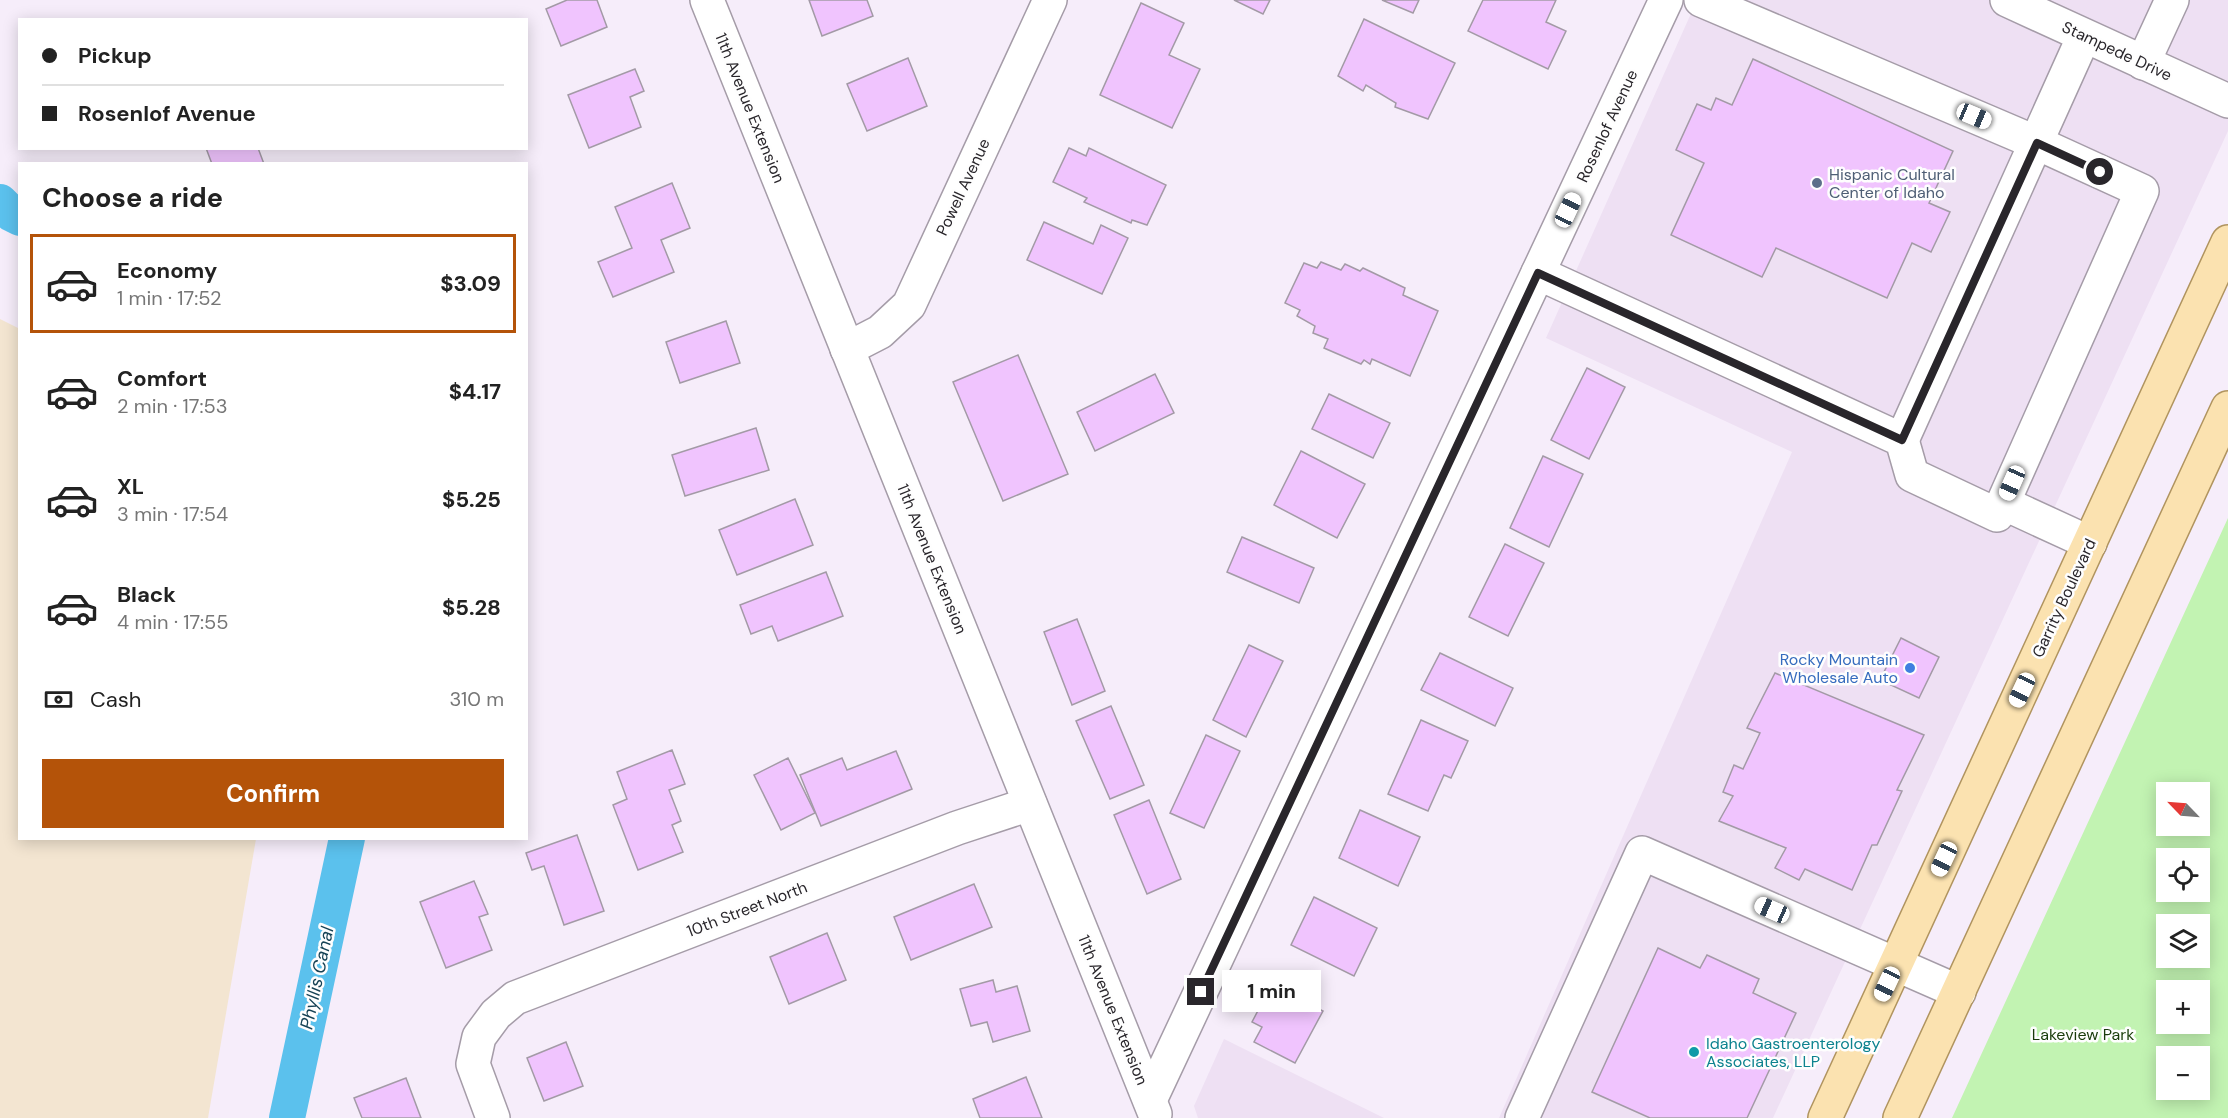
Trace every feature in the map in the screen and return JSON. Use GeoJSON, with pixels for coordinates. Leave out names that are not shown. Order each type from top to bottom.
{"type":"FeatureCollection","features":[{"type":"Feature","properties":{"kind":"main road","name":"Garrity Boulevard"},"geometry":{"type":"LineString","coordinates":[[1825,1118],[2228,242]]}},
{"type":"Feature","properties":{"kind":"main road"},"geometry":{"type":"LineString","coordinates":[[1900,1118],[2228,408]]}},
{"type":"Feature","properties":{"kind":"street","name":"11th Avenue Extension"},"geometry":{"type":"LineString","coordinates":[[707,0],[1153,1109]]}},
{"type":"Feature","properties":{"kind":"street","name":"Powell Avenue"},"geometry":{"type":"LineString","coordinates":[[847,349],[880,332],[909,305],[1050,0]]}},
{"type":"Feature","properties":{"kind":"street","name":"Rosenlof Avenue"},"geometry":{"type":"LineString","coordinates":[[1153,1109],[1666,0]]}},
{"type":"Feature","properties":{"kind":"street"},"geometry":{"type":"LineString","coordinates":[[1701,0],[2037,143],[2142,191],[1997,515],[1912,475],[1902,440],[2037,143],[2084,36]]}},
{"type":"Feature","properties":{"kind":"street","name":"Stampede Drive"},"geometry":{"type":"LineString","coordinates":[[2007,0],[2228,101]]}},
{"type":"Feature","properties":{"kind":"street"},"geometry":{"type":"LineString","coordinates":[[2143,63],[2172,0]]}},
{"type":"Feature","properties":{"kind":"street"},"geometry":{"type":"LineString","coordinates":[[1538,273],[1902,440]]}},
{"type":"Feature","properties":{"kind":"street"},"geometry":{"type":"LineString","coordinates":[[2003,503],[2090,543]]}},
{"type":"Feature","properties":{"kind":"street","name":"10th Street North"},"geometry":{"type":"LineString","coordinates":[[493,1118],[473,1064],[479,1037],[496,1014],[515,998],[957,828],[1030,804]]}},
{"type":"Feature","properties":{"kind":"street"},"geometry":{"type":"LineString","coordinates":[[1522,1118],[1642,853],[1959,992]]}},
{"type":"Feature","properties":{"kind":"shaded area"},"geometry":{"type":"Polygon","coordinates":[[[1697,0],[2228,0],[2228,131],[1773,1118],[1499,1118],[1792,452],[1546,338],[1697,0]]]}},
{"type":"Feature","properties":{"kind":"shaded area"},"geometry":{"type":"Polygon","coordinates":[[[0,319],[18,328],[18,840],[256,840],[208,1118],[0,1118],[0,319]]]}},
{"type":"Feature","properties":{"kind":"shaded area"},"geometry":{"type":"Polygon","coordinates":[[[1224,1039],[1384,1118],[1198,1118],[1194,1106],[1224,1039]]]}},
{"type":"Feature","properties":{"kind":"green space","name":"Lakeview Park"},"geometry":{"type":"Polygon","coordinates":[[[2228,518],[2228,1118],[1952,1118],[2228,518]]]}},
{"type":"Feature","properties":{"kind":"building"},"geometry":{"type":"Polygon","coordinates":[[[567,0],[597,0],[607,27],[561,46],[546,9],[567,0]]]}},
{"type":"Feature","properties":{"kind":"building"},"geometry":{"type":"Polygon","coordinates":[[[809,0],[867,0],[873,16],[822,36],[809,0]]]}},
{"type":"Feature","properties":{"kind":"building"},"geometry":{"type":"Polygon","coordinates":[[[1234,0],[1270,0],[1263,14],[1234,0]]]}},
{"type":"Feature","properties":{"kind":"building"},"geometry":{"type":"Polygon","coordinates":[[[1382,0],[1419,0],[1413,13],[1382,0]]]}},
{"type":"Feature","properties":{"kind":"building"},"geometry":{"type":"Polygon","coordinates":[[[1483,0],[1556,0],[1546,22],[1566,31],[1548,69],[1468,31],[1483,0]]]}},
{"type":"Feature","properties":{"kind":"building"},"geometry":{"type":"Polygon","coordinates":[[[1141,3],[1184,23],[1169,55],[1200,69],[1172,128],[1100,95],[1141,3]]]}},
{"type":"Feature","properties":{"kind":"building"},"geometry":{"type":"Polygon","coordinates":[[[1364,19],[1455,63],[1428,119],[1395,107],[1396,103],[1366,85],[1363,91],[1338,76],[1364,19]]]}},
{"type":"Feature","properties":{"kind":"building"},"geometry":{"type":"Polygon","coordinates":[[[908,58],[927,106],[867,131],[847,84],[908,58]]]}},
{"type":"Feature","properties":{"kind":"building","name":"Hispanic Cultural Center of Idaho"},"geometry":{"type":"Polygon","coordinates":[[[1753,59],[1953,151],[1929,203],[1950,212],[1931,252],[1912,243],[1887,298],[1776,248],[1762,277],[1671,235],[1704,163],[1676,150],[1697,104],[1711,110],[1716,98],[1732,105],[1753,59]]]}},
{"type":"Feature","properties":{"kind":"building"},"geometry":{"type":"Polygon","coordinates":[[[635,69],[644,91],[630,97],[641,127],[589,148],[568,95],[635,69]]]}},
{"type":"Feature","properties":{"kind":"building"},"geometry":{"type":"Polygon","coordinates":[[[1069,148],[1086,156],[1089,148],[1166,185],[1147,225],[1132,220],[1131,223],[1084,202],[1087,198],[1053,182],[1069,148]]]}},
{"type":"Feature","properties":{"kind":"building"},"geometry":{"type":"Polygon","coordinates":[[[207,150],[259,150],[263,162],[211,162],[207,150]]]}},
{"type":"Feature","properties":{"kind":"building"},"geometry":{"type":"Polygon","coordinates":[[[672,183],[690,228],[661,240],[674,272],[613,297],[598,262],[632,248],[615,207],[672,183]]]}},
{"type":"Feature","properties":{"kind":"building"},"geometry":{"type":"Polygon","coordinates":[[[1044,222],[1093,244],[1101,225],[1128,238],[1102,294],[1027,260],[1044,222]]]}},
{"type":"Feature","properties":{"kind":"building"},"geometry":{"type":"Polygon","coordinates":[[[1321,262],[1341,270],[1345,264],[1360,271],[1363,268],[1405,288],[1403,295],[1438,311],[1410,376],[1372,359],[1370,364],[1364,360],[1361,364],[1324,348],[1328,339],[1313,333],[1315,326],[1297,316],[1300,310],[1285,303],[1304,263],[1317,268],[1321,262]]]}},
{"type":"Feature","properties":{"kind":"building"},"geometry":{"type":"Polygon","coordinates":[[[726,321],[740,363],[680,383],[666,342],[726,321]]]}},
{"type":"Feature","properties":{"kind":"building"},"geometry":{"type":"Polygon","coordinates":[[[1018,355],[1068,474],[1003,501],[953,382],[1018,355]]]}},
{"type":"Feature","properties":{"kind":"building"},"geometry":{"type":"Polygon","coordinates":[[[1587,368],[1625,387],[1589,459],[1551,440],[1587,368]]]}},
{"type":"Feature","properties":{"kind":"building"},"geometry":{"type":"Polygon","coordinates":[[[1155,374],[1174,413],[1095,451],[1077,412],[1155,374]]]}},
{"type":"Feature","properties":{"kind":"building"},"geometry":{"type":"Polygon","coordinates":[[[1329,394],[1390,423],[1373,458],[1312,429],[1329,394]]]}},
{"type":"Feature","properties":{"kind":"building"},"geometry":{"type":"Polygon","coordinates":[[[756,428],[769,470],[685,496],[672,455],[756,428]]]}},
{"type":"Feature","properties":{"kind":"building"},"geometry":{"type":"Polygon","coordinates":[[[1301,451],[1365,484],[1337,538],[1274,505],[1301,451]]]}},
{"type":"Feature","properties":{"kind":"building"},"geometry":{"type":"Polygon","coordinates":[[[1543,456],[1583,474],[1549,547],[1510,528],[1543,456]]]}},
{"type":"Feature","properties":{"kind":"building"},"geometry":{"type":"Polygon","coordinates":[[[795,499],[813,545],[737,575],[719,530],[795,499]]]}},
{"type":"Feature","properties":{"kind":"building"},"geometry":{"type":"Polygon","coordinates":[[[1242,537],[1314,568],[1299,603],[1227,572],[1242,537]]]}},
{"type":"Feature","properties":{"kind":"building"},"geometry":{"type":"Polygon","coordinates":[[[1505,544],[1544,563],[1508,636],[1469,617],[1505,544]]]}},
{"type":"Feature","properties":{"kind":"building"},"geometry":{"type":"Polygon","coordinates":[[[826,572],[843,616],[778,641],[772,626],[751,634],[740,605],[826,572]]]}},
{"type":"Feature","properties":{"kind":"building"},"geometry":{"type":"Polygon","coordinates":[[[1077,619],[1105,691],[1072,705],[1044,632],[1077,619]]]}},
{"type":"Feature","properties":{"kind":"building","name":"Rocky Mountain Wholesale Auto"},"geometry":{"type":"Polygon","coordinates":[[[1901,638],[1939,657],[1919,698],[1880,680],[1901,638]]]}},
{"type":"Feature","properties":{"kind":"building"},"geometry":{"type":"Polygon","coordinates":[[[1249,645],[1283,661],[1246,737],[1213,720],[1249,645]]]}},
{"type":"Feature","properties":{"kind":"building"},"geometry":{"type":"Polygon","coordinates":[[[1440,653],[1513,688],[1495,726],[1421,690],[1440,653]]]}},
{"type":"Feature","properties":{"kind":"building"},"geometry":{"type":"Polygon","coordinates":[[[1775,673],[1924,735],[1897,790],[1902,791],[1877,845],[1872,845],[1852,890],[1805,869],[1799,880],[1775,868],[1786,848],[1719,821],[1733,796],[1723,792],[1734,765],[1743,769],[1760,733],[1747,728],[1775,673]]]}},
{"type":"Feature","properties":{"kind":"building"},"geometry":{"type":"Polygon","coordinates":[[[1111,706],[1144,785],[1110,799],[1076,721],[1111,706]]]}},
{"type":"Feature","properties":{"kind":"building"},"geometry":{"type":"Polygon","coordinates":[[[1421,720],[1468,741],[1451,778],[1444,775],[1428,811],[1388,794],[1421,720]]]}},
{"type":"Feature","properties":{"kind":"building"},"geometry":{"type":"Polygon","coordinates":[[[1206,735],[1240,751],[1204,828],[1170,813],[1206,735]]]}},
{"type":"Feature","properties":{"kind":"building"},"geometry":{"type":"Polygon","coordinates":[[[672,750],[685,784],[669,790],[681,821],[672,825],[683,852],[638,870],[613,805],[627,799],[617,772],[672,750]]]}},
{"type":"Feature","properties":{"kind":"building"},"geometry":{"type":"Polygon","coordinates":[[[896,751],[912,789],[821,826],[800,775],[842,758],[847,770],[896,751]]]}},
{"type":"Feature","properties":{"kind":"building"},"geometry":{"type":"Polygon","coordinates":[[[788,758],[815,813],[781,830],[754,775],[788,758]]]}},
{"type":"Feature","properties":{"kind":"building"},"geometry":{"type":"Polygon","coordinates":[[[1149,800],[1181,879],[1147,894],[1114,815],[1149,800]]]}},
{"type":"Feature","properties":{"kind":"building"},"geometry":{"type":"Polygon","coordinates":[[[1360,810],[1420,837],[1398,886],[1339,858],[1360,810]]]}},
{"type":"Feature","properties":{"kind":"building"},"geometry":{"type":"Polygon","coordinates":[[[577,835],[604,911],[564,925],[544,866],[532,870],[526,853],[577,835]]]}},
{"type":"Feature","properties":{"kind":"building"},"geometry":{"type":"Polygon","coordinates":[[[474,881],[488,914],[479,917],[492,950],[446,968],[420,902],[474,881]]]}},
{"type":"Feature","properties":{"kind":"building"},"geometry":{"type":"Polygon","coordinates":[[[974,884],[992,927],[911,960],[894,917],[974,884]]]}},
{"type":"Feature","properties":{"kind":"building"},"geometry":{"type":"Polygon","coordinates":[[[1314,897],[1377,928],[1354,976],[1291,945],[1314,897]]]}},
{"type":"Feature","properties":{"kind":"building"},"geometry":{"type":"Polygon","coordinates":[[[827,933],[846,980],[789,1004],[770,957],[827,933]]]}},
{"type":"Feature","properties":{"kind":"building","name":"Idaho Gastroenterology Associates, LLP"},"geometry":{"type":"Polygon","coordinates":[[[1658,948],[1700,968],[1707,955],[1759,979],[1753,993],[1796,1013],[1747,1118],[1650,1118],[1592,1092],[1658,948]]]}},
{"type":"Feature","properties":{"kind":"building"},"geometry":{"type":"Polygon","coordinates":[[[993,980],[996,992],[1017,986],[1030,1031],[993,1042],[987,1022],[971,1026],[960,989],[993,980]]]}},
{"type":"Feature","properties":{"kind":"building"},"geometry":{"type":"Polygon","coordinates":[[[1281,989],[1323,1011],[1295,1063],[1254,1042],[1262,1027],[1252,1022],[1263,1001],[1272,1006],[1281,989]]]}},
{"type":"Feature","properties":{"kind":"building"},"geometry":{"type":"Polygon","coordinates":[[[566,1042],[583,1086],[544,1101],[527,1058],[566,1042]]]}},
{"type":"Feature","properties":{"kind":"building"},"geometry":{"type":"Polygon","coordinates":[[[1026,1077],[1042,1118],[980,1118],[973,1099],[1026,1077]]]}},
{"type":"Feature","properties":{"kind":"building"},"geometry":{"type":"Polygon","coordinates":[[[406,1078],[421,1118],[362,1118],[354,1098],[406,1078]]]}},
{"type":"Feature","properties":{"kind":"waterway","name":"Phyllis Canal"},"geometry":{"type":"LineString","coordinates":[[0,202],[18,217]]}},
{"type":"Feature","properties":{"kind":"waterway","name":"Phyllis Canal"},"geometry":{"type":"LineString","coordinates":[[287,1118],[347,840]]}},
{"type":"Feature","properties":{"kind":"place","name":"Hispanic Cultural Center of Idaho"},"geometry":{"type":"Point","coordinates":[1817,183]}},
{"type":"Feature","properties":{"kind":"place","name":"Rocky Mountain Wholesale Auto"},"geometry":{"type":"Point","coordinates":[1910,668]}},
{"type":"Feature","properties":{"kind":"place","name":"Idaho Gastroenterology Associates, LLP"},"geometry":{"type":"Point","coordinates":[1694,1052]}},
{"type":"Feature","properties":{"kind":"route"},"geometry":{"type":"LineString","coordinates":[[1201,992],[1538,273],[1902,440],[2037,143],[2100,172]]}}]}
